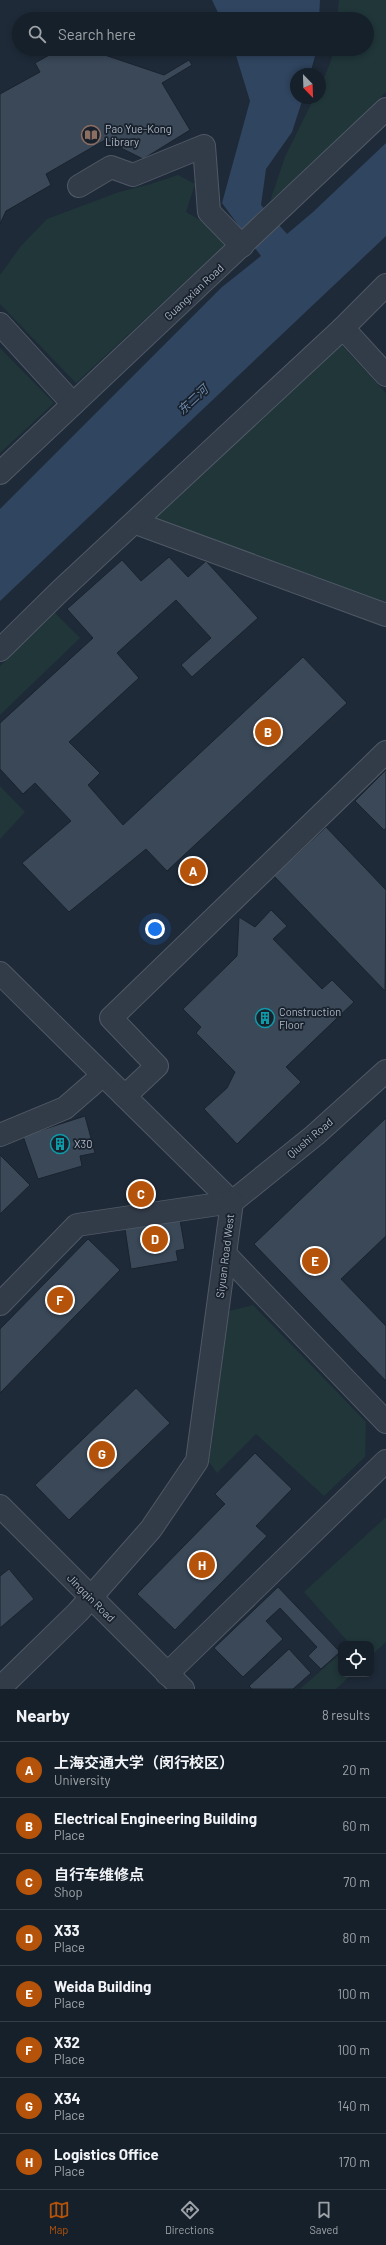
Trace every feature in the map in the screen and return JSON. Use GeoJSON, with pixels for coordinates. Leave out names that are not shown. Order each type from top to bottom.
{"type":"FeatureCollection","features":[{"type":"Feature","properties":{"kind":"street","name":"Guangxian Road"},"geometry":{"type":"LineString","coordinates":[[0,473],[386,109]]}},
{"type":"Feature","properties":{"kind":"street"},"geometry":{"type":"LineString","coordinates":[[79,186],[111,167],[133,175],[204,146],[209,212],[242,246]]}},
{"type":"Feature","properties":{"kind":"street"},"geometry":{"type":"LineString","coordinates":[[0,650],[60,591],[343,328],[386,285]]}},
{"type":"Feature","properties":{"kind":"street"},"geometry":{"type":"LineString","coordinates":[[0,324],[73,404]]}},
{"type":"Feature","properties":{"kind":"street"},"geometry":{"type":"LineString","coordinates":[[343,328],[386,375]]}},
{"type":"Feature","properties":{"kind":"street"},"geometry":{"type":"LineString","coordinates":[[136,522],[386,615]]}},
{"type":"Feature","properties":{"kind":"street"},"geometry":{"type":"LineString","coordinates":[[125,1096],[158,1066],[111,1018],[386,752]]}},
{"type":"Feature","properties":{"kind":"street","name":"Siyuan Road West"},"geometry":{"type":"LineString","coordinates":[[0,973],[232,1202],[197,1461],[151,1530],[91,1598],[0,1688]]}},
{"type":"Feature","properties":{"kind":"street","name":"Qiushi Road"},"geometry":{"type":"LineString","coordinates":[[232,1202],[315,1135],[386,1072]]}},
{"type":"Feature","properties":{"kind":"street"},"geometry":{"type":"LineString","coordinates":[[0,1135],[65,1108],[103,1075]]}},
{"type":"Feature","properties":{"kind":"street"},"geometry":{"type":"LineString","coordinates":[[0,1304],[77,1225],[232,1202]]}},
{"type":"Feature","properties":{"kind":"street"},"geometry":{"type":"LineString","coordinates":[[225,1254],[386,1422]]}},
{"type":"Feature","properties":{"kind":"street"},"geometry":{"type":"LineString","coordinates":[[167,1674],[386,1461]]}},
{"type":"Feature","properties":{"kind":"street","name":"Jingqin Road"},"geometry":{"type":"LineString","coordinates":[[0,1506],[183,1689]]}},
{"type":"Feature","properties":{"kind":"green space"},"geometry":{"type":"Polygon","coordinates":[[[339,0],[386,0],[386,92],[298,178],[270,201],[285,157],[311,104],[326,104],[326,74],[333,56],[374,56],[374,12],[338,12],[339,0]]]}},
{"type":"Feature","properties":{"kind":"green space"},"geometry":{"type":"Polygon","coordinates":[[[178,175],[195,184],[186,212],[212,227],[228,242],[76,383],[0,304],[0,275],[21,246],[47,219],[119,192],[178,175]]]}},
{"type":"Feature","properties":{"kind":"green space"},"geometry":{"type":"Polygon","coordinates":[[[334,337],[386,393],[386,606],[136,523],[334,337]]]}},
{"type":"Feature","properties":{"kind":"green space"},"geometry":{"type":"Polygon","coordinates":[[[0,348],[54,403],[0,453],[0,348]]]}},
{"type":"Feature","properties":{"kind":"green space"},"geometry":{"type":"Polygon","coordinates":[[[55,613],[80,638],[0,715],[0,666],[55,613]]]}},
{"type":"Feature","properties":{"kind":"green space"},"geometry":{"type":"Polygon","coordinates":[[[0,786],[25,812],[0,839],[0,786]]]}},
{"type":"Feature","properties":{"kind":"green space"},"geometry":{"type":"Polygon","coordinates":[[[253,1305],[366,1422],[365,1457],[324,1496],[256,1434],[217,1473],[209,1462],[229,1311],[253,1305]]]}},
{"type":"Feature","properties":{"kind":"green space"},"geometry":{"type":"Polygon","coordinates":[[[386,1517],[386,1642],[374,1653],[374,1641],[347,1641],[304,1592],[386,1517]]]}},
{"type":"Feature","properties":{"kind":"green space"},"geometry":{"type":"Polygon","coordinates":[[[338,1656],[338,1677],[349,1677],[336,1689],[300,1689],[338,1656]]]}},
{"type":"Feature","properties":{"kind":"water"},"geometry":{"type":"Polygon","coordinates":[[[212,0],[320,0],[319,12],[218,12],[212,0]]]}},
{"type":"Feature","properties":{"kind":"water","name":"东二河"},"geometry":{"type":"Polygon","coordinates":[[[236,56],[315,56],[312,68],[290,68],[290,104],[301,104],[292,132],[266,169],[261,205],[287,234],[313,212],[386,143],[386,236],[0,601],[0,509],[222,287],[261,256],[222,203],[250,101],[236,56]]]}},
{"type":"Feature","properties":{"kind":"building","name":"Pao Yue-Kong Library"},"geometry":{"type":"Polygon","coordinates":[[[48,56],[108,56],[164,75],[189,60],[192,65],[162,83],[190,130],[143,159],[105,140],[46,174],[51,185],[6,211],[0,224],[0,94],[40,72],[35,63],[48,56]]]}},
{"type":"Feature","properties":{"kind":"building"},"geometry":{"type":"Polygon","coordinates":[[[169,557],[188,577],[206,561],[258,618],[192,677],[181,665],[211,638],[176,600],[117,653],[139,678],[69,742],[100,773],[88,785],[123,825],[303,657],[347,703],[167,871],[146,849],[69,912],[22,863],[71,821],[35,783],[23,794],[0,769],[0,723],[93,638],[67,609],[122,560],[141,581],[169,557]]]}},
{"type":"Feature","properties":{"kind":"building"},"geometry":{"type":"Polygon","coordinates":[[[386,770],[386,828],[384,830],[355,801],[386,770]]]}},
{"type":"Feature","properties":{"kind":"building"},"geometry":{"type":"Polygon","coordinates":[[[326,827],[386,890],[385,991],[274,876],[326,827]]]}},
{"type":"Feature","properties":{"kind":"building","name":"Construction Floor"},"geometry":{"type":"Polygon","coordinates":[[[271,910],[287,926],[273,939],[322,989],[332,980],[354,1002],[286,1067],[301,1082],[237,1144],[204,1109],[227,1088],[235,1072],[196,1033],[201,1027],[183,1009],[237,956],[239,917],[255,927],[271,910]]]}},
{"type":"Feature","properties":{"kind":"building","name":"X30"},"geometry":{"type":"Polygon","coordinates":[[[85,1116],[95,1153],[80,1156],[82,1166],[38,1179],[23,1136],[85,1116]]]}},
{"type":"Feature","properties":{"kind":"building"},"geometry":{"type":"Polygon","coordinates":[[[386,1118],[386,1236],[341,1279],[386,1326],[386,1381],[254,1244],[386,1118]]]}},
{"type":"Feature","properties":{"kind":"building"},"geometry":{"type":"Polygon","coordinates":[[[0,1155],[30,1185],[0,1214],[0,1155]]]}},
{"type":"Feature","properties":{"kind":"building"},"geometry":{"type":"Polygon","coordinates":[[[180,1220],[185,1249],[176,1251],[178,1261],[131,1269],[125,1229],[180,1220]]]}},
{"type":"Feature","properties":{"kind":"building"},"geometry":{"type":"Polygon","coordinates":[[[88,1239],[120,1270],[0,1393],[0,1329],[88,1239]]]}},
{"type":"Feature","properties":{"kind":"building"},"geometry":{"type":"Polygon","coordinates":[[[136,1388],[170,1423],[69,1520],[35,1485],[136,1388]]]}},
{"type":"Feature","properties":{"kind":"building"},"geometry":{"type":"Polygon","coordinates":[[[255,1453],[292,1489],[256,1526],[267,1536],[175,1630],[137,1594],[225,1504],[215,1494],[255,1453]]]}},
{"type":"Feature","properties":{"kind":"building"},"geometry":{"type":"Polygon","coordinates":[[[9,1569],[34,1599],[0,1628],[0,1576],[9,1569]]]}},
{"type":"Feature","properties":{"kind":"building"},"geometry":{"type":"Polygon","coordinates":[[[278,1587],[338,1650],[338,1654],[321,1669],[308,1656],[317,1647],[280,1608],[266,1621],[283,1639],[243,1677],[214,1648],[278,1587]]]}},
{"type":"Feature","properties":{"kind":"building"},"geometry":{"type":"Polygon","coordinates":[[[289,1649],[311,1673],[293,1689],[252,1689],[249,1686],[289,1649]]]}},
{"type":"Feature","properties":{"kind":"place","name":"Pao Yue-Kong Library"},"geometry":{"type":"Point","coordinates":[91,135]}},
{"type":"Feature","properties":{"kind":"place","name":"Electrical Engineering Building"},"geometry":{"type":"Point","coordinates":[268,732]}},
{"type":"Feature","properties":{"kind":"place","name":"上海交通大学（闵行校区）"},"geometry":{"type":"Point","coordinates":[193,871]}},
{"type":"Feature","properties":{"kind":"place","name":"Construction Floor"},"geometry":{"type":"Point","coordinates":[265,1018]}},
{"type":"Feature","properties":{"kind":"place","name":"X30"},"geometry":{"type":"Point","coordinates":[60,1144]}},
{"type":"Feature","properties":{"kind":"place","name":"自行车维修点"},"geometry":{"type":"Point","coordinates":[141,1194]}},
{"type":"Feature","properties":{"kind":"place","name":"X33"},"geometry":{"type":"Point","coordinates":[155,1239]}},
{"type":"Feature","properties":{"kind":"place","name":"Weida Building"},"geometry":{"type":"Point","coordinates":[315,1261]}},
{"type":"Feature","properties":{"kind":"place","name":"X32"},"geometry":{"type":"Point","coordinates":[60,1300]}},
{"type":"Feature","properties":{"kind":"place","name":"X34"},"geometry":{"type":"Point","coordinates":[102,1454]}},
{"type":"Feature","properties":{"kind":"place","name":"Logistics Office"},"geometry":{"type":"Point","coordinates":[202,1565]}}]}
